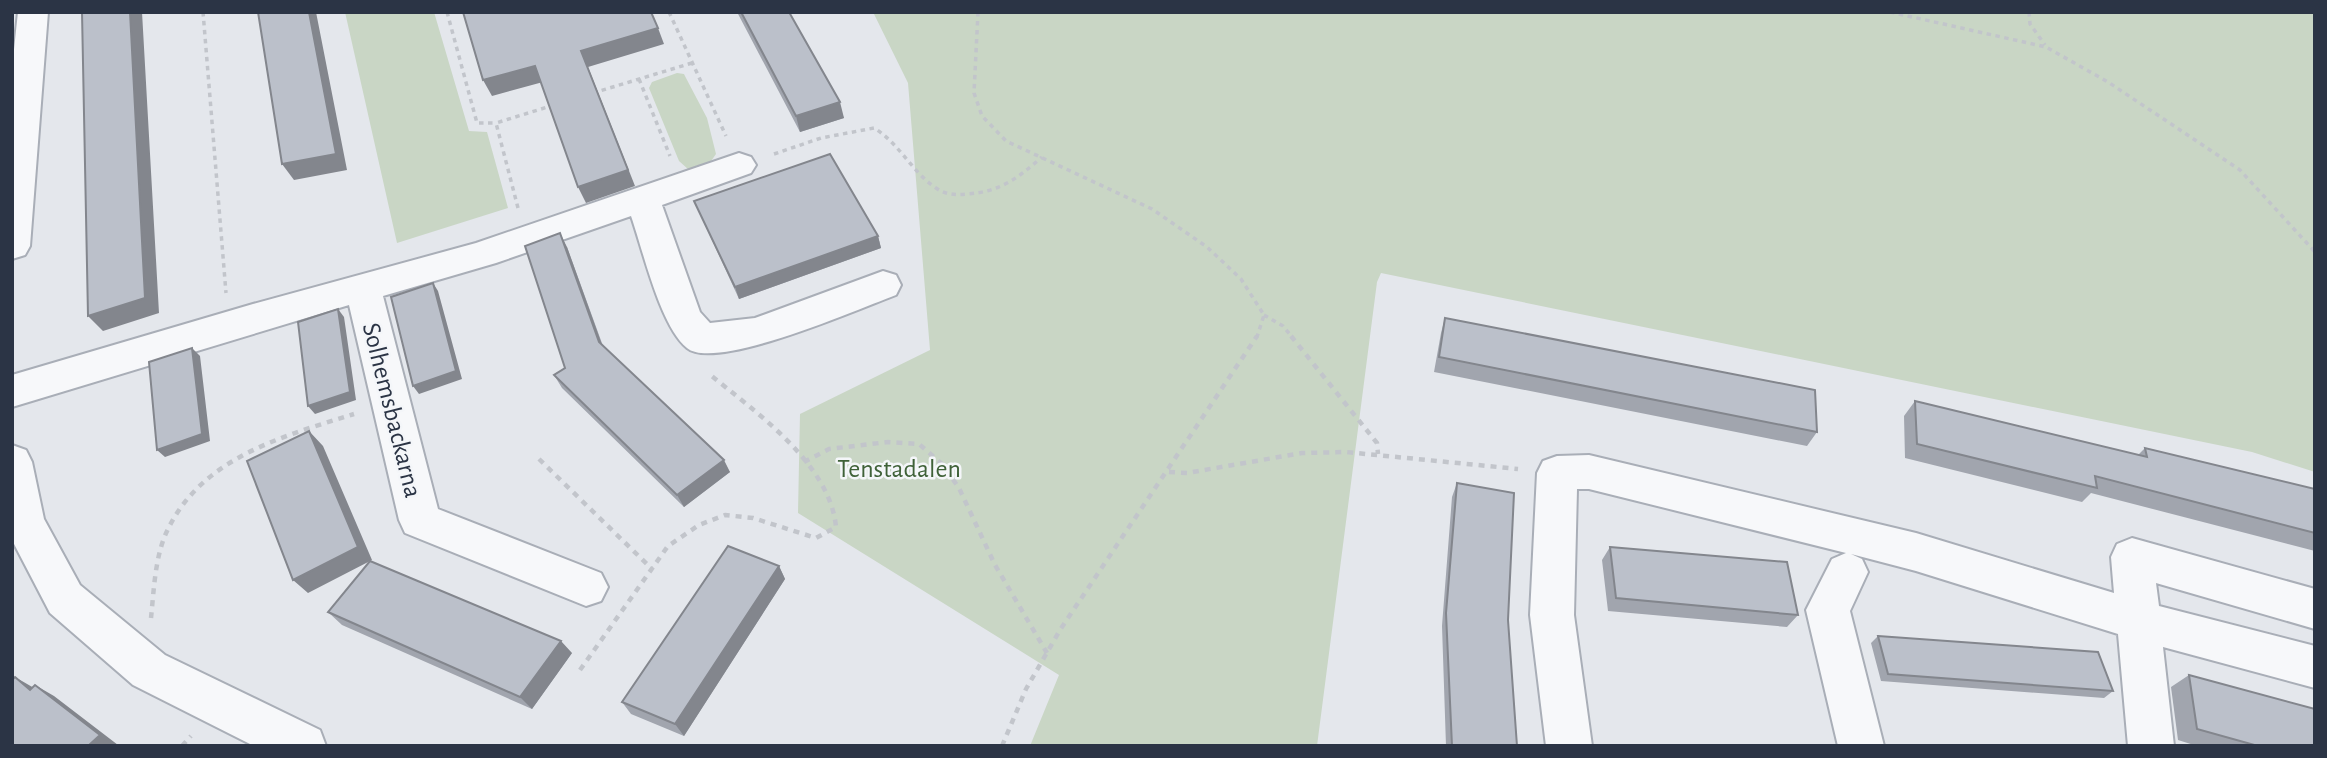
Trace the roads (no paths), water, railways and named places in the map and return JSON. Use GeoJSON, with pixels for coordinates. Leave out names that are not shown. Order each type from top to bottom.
{"type":"FeatureCollection","features":[{"type":"Feature","properties":{"kind":"street"},"geometry":{"type":"LineString","coordinates":[[12,246],[33,12]]}},
{"type":"Feature","properties":{"kind":"street","name":"Solhemsbackarna"},"geometry":{"type":"LineString","coordinates":[[12,391],[228,325],[363,289],[526,240],[739,165]]}},
{"type":"Feature","properties":{"kind":"street"},"geometry":{"type":"LineString","coordinates":[[643,200],[684,317],[702,339],[757,332],[883,285]]}},
{"type":"Feature","properties":{"kind":"street","name":"Solhemsbackarna"},"geometry":{"type":"LineString","coordinates":[[363,289],[420,520],[586,587]]}},
{"type":"Feature","properties":{"kind":"street"},"geometry":{"type":"LineString","coordinates":[[12,462],[24,521],[65,599],[146,667],[303,746]]}},
{"type":"Feature","properties":{"kind":"street"},"geometry":{"type":"LineString","coordinates":[[1569,746],[1552,615],[1557,473],[1589,472],[1916,552],[2137,620],[2315,667]]}},
{"type":"Feature","properties":{"kind":"street"},"geometry":{"type":"LineString","coordinates":[[2151,746],[2132,557],[2315,608]]}},
{"type":"Feature","properties":{"kind":"street"},"geometry":{"type":"LineString","coordinates":[[1847,572],[1828,611],[1861,746]]}},
{"type":"Feature","properties":{"kind":"park label","name":"Tenstadalen"},"geometry":{"type":"Point","coordinates":[899,468]}}]}
